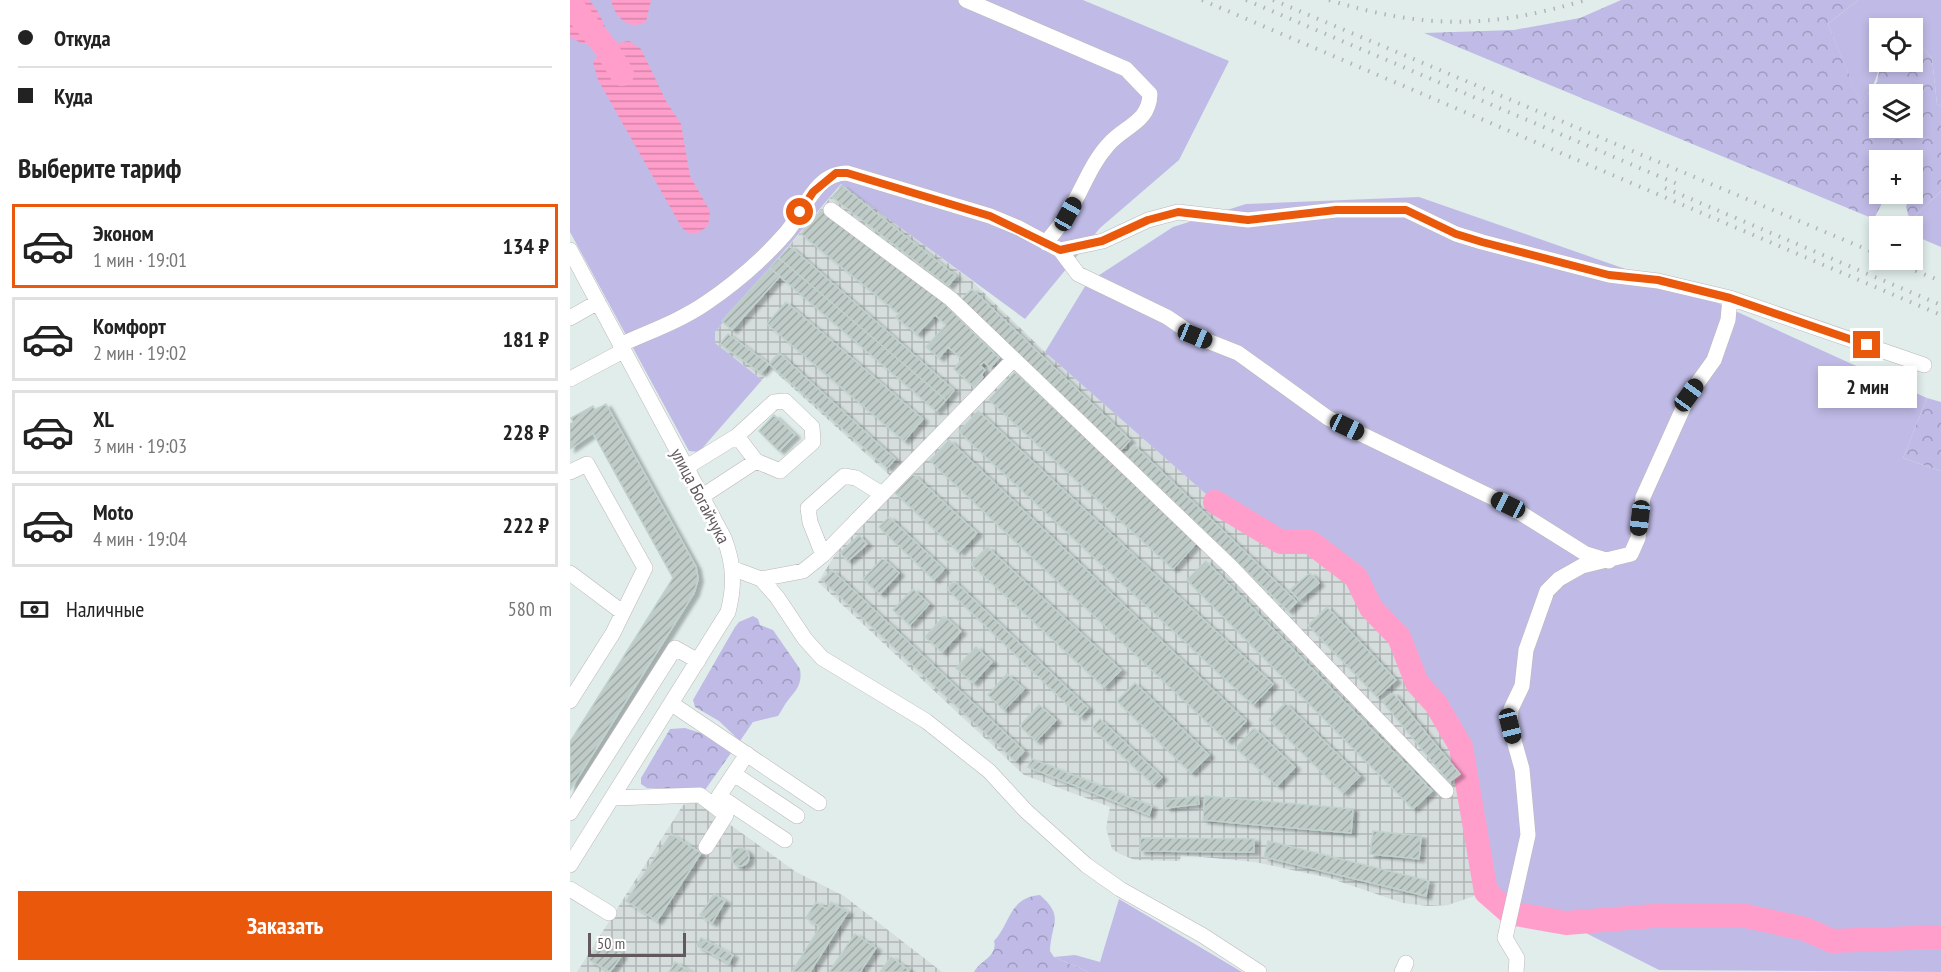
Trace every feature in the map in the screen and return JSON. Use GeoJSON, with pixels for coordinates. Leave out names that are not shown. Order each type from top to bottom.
{"type":"FeatureCollection","features":[{"type":"Feature","properties":{"kind":"street"},"geometry":{"type":"LineString","coordinates":[[966,0],[1126,69],[1145,86],[1150,94],[1149,107],[1145,114],[1112,139],[1097,157],[1053,247]]}},
{"type":"Feature","properties":{"kind":"street"},"geometry":{"type":"LineString","coordinates":[[570,379],[621,348],[691,312],[733,282],[787,232],[813,192],[836,173],[847,173],[990,216],[1053,247],[1078,274],[1167,317],[1195,336],[1238,353],[1328,418],[1508,505],[1586,554],[1609,561]]}},
{"type":"Feature","properties":{"kind":"street"},"geometry":{"type":"LineString","coordinates":[[831,210],[951,299],[1012,360],[1231,567],[1446,791]]}},
{"type":"Feature","properties":{"kind":"street"},"geometry":{"type":"LineString","coordinates":[[1053,247],[1102,241],[1148,220],[1178,212],[1248,220],[1336,210],[1406,210],[1456,234],[1482,242],[1609,275],[1658,280],[1730,298],[1924,365]]}},
{"type":"Feature","properties":{"kind":"street","name":"улица Богайчука"},"geometry":{"type":"LineString","coordinates":[[570,250],[723,538],[734,569],[733,593],[728,612],[570,865]]}},
{"type":"Feature","properties":{"kind":"street"},"geometry":{"type":"LineString","coordinates":[[1516,972],[1517,958],[1505,938],[1528,835],[1521,769],[1510,726],[1511,709],[1522,686],[1526,650],[1547,591],[1559,579],[1582,566],[1631,554],[1638,538],[1643,497],[1689,395],[1714,360],[1728,320],[1730,298]]}},
{"type":"Feature","properties":{"kind":"street"},"geometry":{"type":"LineString","coordinates":[[570,318],[598,302]]}},
{"type":"Feature","properties":{"kind":"street"},"geometry":{"type":"LineString","coordinates":[[734,569],[761,579],[802,571],[824,555],[1012,360]]}},
{"type":"Feature","properties":{"kind":"street"},"geometry":{"type":"LineString","coordinates":[[685,468],[737,436],[774,402],[785,401],[813,427],[813,442],[780,471],[756,461],[737,436]]}},
{"type":"Feature","properties":{"kind":"street"},"geometry":{"type":"LineString","coordinates":[[701,497],[756,461]]}},
{"type":"Feature","properties":{"kind":"street"},"geometry":{"type":"LineString","coordinates":[[570,472],[586,464],[645,568],[613,633],[570,701]]}},
{"type":"Feature","properties":{"kind":"street"},"geometry":{"type":"LineString","coordinates":[[824,555],[810,522],[808,508],[844,476],[856,478],[882,494]]}},
{"type":"Feature","properties":{"kind":"street"},"geometry":{"type":"LineString","coordinates":[[570,573],[622,612]]}},
{"type":"Feature","properties":{"kind":"street"},"geometry":{"type":"LineString","coordinates":[[761,579],[822,658],[926,721],[989,771],[1026,811],[1086,865],[1120,889],[1202,935],[1259,972]]}},
{"type":"Feature","properties":{"kind":"street"},"geometry":{"type":"LineString","coordinates":[[570,813],[675,648],[698,661]]}},
{"type":"Feature","properties":{"kind":"street"},"geometry":{"type":"LineString","coordinates":[[672,704],[819,803]]}},
{"type":"Feature","properties":{"kind":"street"},"geometry":{"type":"LineString","coordinates":[[747,754],[719,796],[785,840]]}},
{"type":"Feature","properties":{"kind":"street"},"geometry":{"type":"LineString","coordinates":[[734,774],[797,816]]}},
{"type":"Feature","properties":{"kind":"street"},"geometry":{"type":"LineString","coordinates":[[613,798],[700,795],[726,815],[705,847]]}},
{"type":"Feature","properties":{"kind":"street"},"geometry":{"type":"LineString","coordinates":[[570,889],[609,913]]}},
{"type":"Feature","properties":{"kind":"shaded area"},"geometry":{"type":"Polygon","coordinates":[[[570,0],[589,0],[606,30],[600,40],[583,44],[570,37],[570,0]]]}},
{"type":"Feature","properties":{"kind":"shaded area"},"geometry":{"type":"Polygon","coordinates":[[[611,0],[651,0],[646,22],[634,25],[623,21],[611,0]]]}},
{"type":"Feature","properties":{"kind":"shaded area"},"geometry":{"type":"Polygon","coordinates":[[[629,41],[641,49],[666,101],[681,124],[690,176],[710,211],[708,226],[698,233],[689,234],[682,228],[598,80],[593,62],[609,47],[629,41]]]}},
{"type":"Feature","properties":{"kind":"shaded area"},"geometry":{"type":"Polygon","coordinates":[[[842,184],[972,281],[1045,352],[1215,502],[1281,542],[1310,542],[1356,577],[1371,608],[1399,637],[1417,683],[1436,704],[1461,747],[1486,892],[1448,905],[1428,906],[1403,903],[1329,878],[1255,862],[1181,855],[1180,861],[1135,860],[1120,854],[1112,849],[1106,828],[1110,807],[1024,775],[818,582],[837,552],[898,483],[771,368],[762,380],[715,343],[715,332],[842,184]]]}},
{"type":"Feature","properties":{"kind":"shaded area"},"geometry":{"type":"Polygon","coordinates":[[[697,801],[796,872],[844,896],[942,972],[577,972],[683,805],[697,801]]]}},
{"type":"Feature","properties":{"kind":"green space"},"geometry":{"type":"Polygon","coordinates":[[[570,0],[1083,0],[1229,61],[1179,160],[1100,228],[1025,319],[841,184],[715,332],[715,343],[762,380],[699,452],[689,451],[570,232],[570,0]]]}},
{"type":"Feature","properties":{"kind":"green space"},"geometry":{"type":"Polygon","coordinates":[[[1621,0],[1858,0],[1828,24],[1861,104],[1869,93],[1869,138],[1923,138],[1923,84],[1876,84],[1879,72],[1923,72],[1923,48],[1932,58],[1937,104],[1941,106],[1941,191],[1915,216],[1909,216],[1907,204],[1923,204],[1923,150],[1869,150],[1869,204],[1882,204],[1876,216],[1869,217],[1424,33],[1514,30],[1580,18],[1621,0]]]}},
{"type":"Feature","properties":{"kind":"green space"},"geometry":{"type":"Polygon","coordinates":[[[1858,0],[1941,0],[1941,106],[1937,104],[1932,58],[1923,48],[1923,18],[1869,18],[1869,72],[1878,72],[1873,84],[1869,84],[1869,92],[1861,105],[1828,24],[1858,0]]]}},
{"type":"Feature","properties":{"kind":"green space"},"geometry":{"type":"Polygon","coordinates":[[[1941,191],[1941,247],[1923,239],[1923,216],[1915,216],[1941,191]]]}},
{"type":"Feature","properties":{"kind":"green space"},"geometry":{"type":"Polygon","coordinates":[[[1419,197],[1700,295],[1927,398],[1903,458],[1941,471],[1941,972],[1659,970],[1566,923],[1510,913],[1486,892],[1461,747],[1436,704],[1417,683],[1399,636],[1371,608],[1356,577],[1310,542],[1281,542],[1215,502],[1045,352],[1087,283],[1173,227],[1246,204],[1419,197]]]}},
{"type":"Feature","properties":{"kind":"green space"},"geometry":{"type":"Polygon","coordinates":[[[1927,398],[1941,402],[1941,471],[1903,458],[1927,398]]]}},
{"type":"Feature","properties":{"kind":"green space"},"geometry":{"type":"Polygon","coordinates":[[[753,616],[758,619],[760,625],[773,630],[800,669],[801,675],[797,688],[778,716],[753,722],[740,741],[719,721],[695,707],[693,700],[735,627],[739,622],[753,616]]]}},
{"type":"Feature","properties":{"kind":"green space"},"geometry":{"type":"Polygon","coordinates":[[[685,728],[704,734],[731,753],[705,790],[647,788],[641,784],[641,778],[670,729],[685,728]]]}},
{"type":"Feature","properties":{"kind":"green space"},"geometry":{"type":"Polygon","coordinates":[[[1040,895],[1048,903],[1054,915],[1050,951],[1054,957],[1089,972],[974,972],[994,950],[994,941],[1016,906],[1030,897],[1040,895]]]}},
{"type":"Feature","properties":{"kind":"green space"},"geometry":{"type":"Polygon","coordinates":[[[1119,899],[1242,972],[1089,972],[1054,957],[1075,955],[1100,962],[1119,899]]]}},
{"type":"Feature","properties":{"kind":"building"},"geometry":{"type":"Polygon","coordinates":[[[842,186],[956,276],[948,286],[832,197],[842,186]]]}},
{"type":"Feature","properties":{"kind":"building"},"geometry":{"type":"Polygon","coordinates":[[[821,210],[937,296],[999,358],[990,368],[984,362],[980,365],[985,370],[981,375],[983,377],[974,387],[954,369],[962,359],[948,347],[939,358],[926,347],[946,325],[935,315],[917,334],[895,317],[899,314],[801,234],[821,210]]]}},
{"type":"Feature","properties":{"kind":"building"},"geometry":{"type":"Polygon","coordinates":[[[790,246],[954,390],[946,400],[779,258],[790,246]]]}},
{"type":"Feature","properties":{"kind":"building"},"geometry":{"type":"Polygon","coordinates":[[[779,258],[946,400],[936,411],[770,268],[779,258]]]}},
{"type":"Feature","properties":{"kind":"building"},"geometry":{"type":"Polygon","coordinates":[[[770,268],[780,276],[732,330],[722,321],[770,268]]]}},
{"type":"Feature","properties":{"kind":"building"},"geometry":{"type":"Polygon","coordinates":[[[972,289],[1130,440],[1119,452],[961,300],[972,289]]]}},
{"type":"Feature","properties":{"kind":"building"},"geometry":{"type":"Polygon","coordinates":[[[786,302],[923,419],[904,441],[767,324],[786,302]]]}},
{"type":"Feature","properties":{"kind":"building"},"geometry":{"type":"Polygon","coordinates":[[[728,334],[769,364],[761,373],[720,344],[728,334]]]}},
{"type":"Feature","properties":{"kind":"building"},"geometry":{"type":"Polygon","coordinates":[[[779,353],[895,459],[887,468],[769,364],[779,353]]]}},
{"type":"Feature","properties":{"kind":"building"},"geometry":{"type":"Polygon","coordinates":[[[1015,372],[1198,541],[1173,569],[989,400],[1015,372]]]}},
{"type":"Feature","properties":{"kind":"building"},"geometry":{"type":"Polygon","coordinates":[[[606,404],[696,567],[698,579],[694,593],[570,790],[570,742],[673,578],[593,433],[570,449],[570,424],[573,422],[571,418],[593,406],[595,410],[606,404]]]}},
{"type":"Feature","properties":{"kind":"building"},"geometry":{"type":"Polygon","coordinates":[[[978,411],[1273,684],[1253,705],[959,432],[978,411]]]}},
{"type":"Feature","properties":{"kind":"building"},"geometry":{"type":"Polygon","coordinates":[[[774,415],[795,435],[779,451],[759,431],[774,415]]]}},
{"type":"Feature","properties":{"kind":"building"},"geometry":{"type":"Polygon","coordinates":[[[949,440],[1246,721],[1227,741],[930,461],[949,440]]]}},
{"type":"Feature","properties":{"kind":"building"},"geometry":{"type":"Polygon","coordinates":[[[1134,445],[1297,602],[1288,611],[1125,455],[1134,445]]]}},
{"type":"Feature","properties":{"kind":"building"},"geometry":{"type":"Polygon","coordinates":[[[913,474],[977,533],[959,552],[895,493],[913,474]]]}},
{"type":"Feature","properties":{"kind":"building"},"geometry":{"type":"Polygon","coordinates":[[[889,517],[944,569],[934,580],[879,527],[889,517]]]}},
{"type":"Feature","properties":{"kind":"building"},"geometry":{"type":"Polygon","coordinates":[[[859,535],[867,544],[848,561],[840,553],[859,535]]]}},
{"type":"Feature","properties":{"kind":"building"},"geometry":{"type":"Polygon","coordinates":[[[987,547],[1121,670],[1104,687],[971,564],[987,547]]]}},
{"type":"Feature","properties":{"kind":"building"},"geometry":{"type":"Polygon","coordinates":[[[883,558],[899,573],[880,594],[863,579],[883,558]]]}},
{"type":"Feature","properties":{"kind":"building"},"geometry":{"type":"Polygon","coordinates":[[[1206,561],[1432,791],[1413,809],[1187,580],[1206,561]]]}},
{"type":"Feature","properties":{"kind":"building"},"geometry":{"type":"Polygon","coordinates":[[[832,570],[1024,751],[1015,761],[822,580],[832,570]]]}},
{"type":"Feature","properties":{"kind":"building"},"geometry":{"type":"Polygon","coordinates":[[[1310,573],[1319,583],[1299,600],[1290,590],[1310,573]]]}},
{"type":"Feature","properties":{"kind":"building"},"geometry":{"type":"Polygon","coordinates":[[[954,581],[1088,708],[1080,717],[947,589],[954,581]]]}},
{"type":"Feature","properties":{"kind":"building"},"geometry":{"type":"Polygon","coordinates":[[[913,589],[929,604],[910,625],[893,610],[913,589]]]}},
{"type":"Feature","properties":{"kind":"building"},"geometry":{"type":"Polygon","coordinates":[[[1327,607],[1396,680],[1377,697],[1308,625],[1327,607]]]}},
{"type":"Feature","properties":{"kind":"building"},"geometry":{"type":"Polygon","coordinates":[[[944,616],[961,631],[942,652],[925,637],[944,616]]]}},
{"type":"Feature","properties":{"kind":"building"},"geometry":{"type":"Polygon","coordinates":[[[976,647],[992,662],[973,683],[956,668],[976,647]]]}},
{"type":"Feature","properties":{"kind":"building"},"geometry":{"type":"Polygon","coordinates":[[[1007,674],[1024,689],[1004,710],[988,695],[1007,674]]]}},
{"type":"Feature","properties":{"kind":"building"},"geometry":{"type":"Polygon","coordinates":[[[1135,683],[1209,755],[1191,773],[1117,701],[1135,683]]]}},
{"type":"Feature","properties":{"kind":"building"},"geometry":{"type":"Polygon","coordinates":[[[1393,693],[1460,774],[1449,782],[1382,701],[1393,693]]]}},
{"type":"Feature","properties":{"kind":"building"},"geometry":{"type":"Polygon","coordinates":[[[1285,703],[1360,776],[1343,793],[1269,720],[1285,703]]]}},
{"type":"Feature","properties":{"kind":"building"},"geometry":{"type":"Polygon","coordinates":[[[1039,705],[1056,720],[1036,741],[1020,726],[1039,705]]]}},
{"type":"Feature","properties":{"kind":"building"},"geometry":{"type":"Polygon","coordinates":[[[1100,719],[1162,777],[1154,785],[1092,728],[1100,719]]]}},
{"type":"Feature","properties":{"kind":"building"},"geometry":{"type":"Polygon","coordinates":[[[1254,728],[1295,767],[1277,786],[1236,748],[1254,728]]]}},
{"type":"Feature","properties":{"kind":"building"},"geometry":{"type":"Polygon","coordinates":[[[1032,759],[1152,806],[1149,815],[1028,767],[1032,759]]]}},
{"type":"Feature","properties":{"kind":"building"},"geometry":{"type":"Polygon","coordinates":[[[1198,796],[1199,804],[1166,808],[1165,800],[1198,796]]]}},
{"type":"Feature","properties":{"kind":"building"},"geometry":{"type":"Polygon","coordinates":[[[1205,796],[1353,809],[1351,833],[1203,820],[1205,796]]]}},
{"type":"Feature","properties":{"kind":"building"},"geometry":{"type":"Polygon","coordinates":[[[1373,831],[1421,836],[1419,859],[1370,854],[1373,831]]]}},
{"type":"Feature","properties":{"kind":"building"},"geometry":{"type":"Polygon","coordinates":[[[671,834],[701,853],[657,921],[626,901],[671,834]]]}},
{"type":"Feature","properties":{"kind":"building"},"geometry":{"type":"Polygon","coordinates":[[[1140,838],[1254,839],[1254,852],[1140,851],[1140,838]]]}},
{"type":"Feature","properties":{"kind":"building"},"geometry":{"type":"Polygon","coordinates":[[[1268,841],[1429,881],[1426,896],[1264,857],[1268,841]]]}},
{"type":"Feature","properties":{"kind":"building"},"geometry":{"type":"Polygon","coordinates":[[[740,848],[746,851],[749,857],[746,863],[740,866],[734,863],[731,857],[734,851],[740,848]]]}},
{"type":"Feature","properties":{"kind":"building"},"geometry":{"type":"Polygon","coordinates":[[[714,894],[725,901],[712,923],[700,915],[714,894]]]}},
{"type":"Feature","properties":{"kind":"building"},"geometry":{"type":"Polygon","coordinates":[[[816,902],[827,909],[831,902],[848,912],[810,972],[792,972],[820,927],[806,918],[816,902]]]}},
{"type":"Feature","properties":{"kind":"building"},"geometry":{"type":"Polygon","coordinates":[[[855,934],[876,948],[860,972],[829,972],[855,934]]]}},
{"type":"Feature","properties":{"kind":"building"},"geometry":{"type":"Polygon","coordinates":[[[701,938],[733,955],[729,963],[697,946],[701,938]]]}},
{"type":"Feature","properties":{"kind":"building"},"geometry":{"type":"Polygon","coordinates":[[[602,940],[622,955],[610,972],[589,960],[602,940]]]}},
{"type":"Feature","properties":{"kind":"building"},"geometry":{"type":"Polygon","coordinates":[[[891,957],[909,970],[908,972],[880,972],[891,957]]]}},
{"type":"Feature","properties":{"kind":"building"},"geometry":{"type":"Polygon","coordinates":[[[675,962],[691,972],[669,972],[675,962]]]}},
{"type":"Feature","properties":{"kind":"waterway"},"geometry":{"type":"LineString","coordinates":[[570,4],[606,48],[622,74]]}},
{"type":"Feature","properties":{"kind":"waterway"},"geometry":{"type":"LineString","coordinates":[[1215,502],[1281,542],[1310,542],[1356,577],[1371,608],[1399,637],[1417,683],[1436,704],[1461,747],[1486,892],[1510,913],[1566,923],[1653,916],[1741,915],[1805,929],[1832,941],[1941,937]]}},
{"type":"Feature","properties":{"kind":"railway"},"geometry":{"type":"LineString","coordinates":[[1202,0],[1941,315]]}},
{"type":"Feature","properties":{"kind":"railway"},"geometry":{"type":"LineString","coordinates":[[1246,0],[1682,186]]}},
{"type":"Feature","properties":{"kind":"railway"},"geometry":{"type":"LineString","coordinates":[[1273,0],[1869,250]]}},
{"type":"Feature","properties":{"kind":"railway"},"geometry":{"type":"LineString","coordinates":[[1329,0],[1395,16],[1457,22],[1519,16],[1585,0]]}},
{"type":"Feature","properties":{"kind":"railway"},"geometry":{"type":"LineString","coordinates":[[1665,188],[1941,305]]}},
{"type":"Feature","properties":{"kind":"railway"},"geometry":{"type":"LineString","coordinates":[[1914,270],[1941,281]]}},
{"type":"Feature","properties":{"kind":"route"},"geometry":{"type":"LineString","coordinates":[[800,212],[813,192],[836,173],[847,173],[990,216],[1019,228],[1060,250],[1102,241],[1148,220],[1178,212],[1248,220],[1336,210],[1406,210],[1456,234],[1482,242],[1609,275],[1658,280],[1730,298],[1867,345]]}}]}
